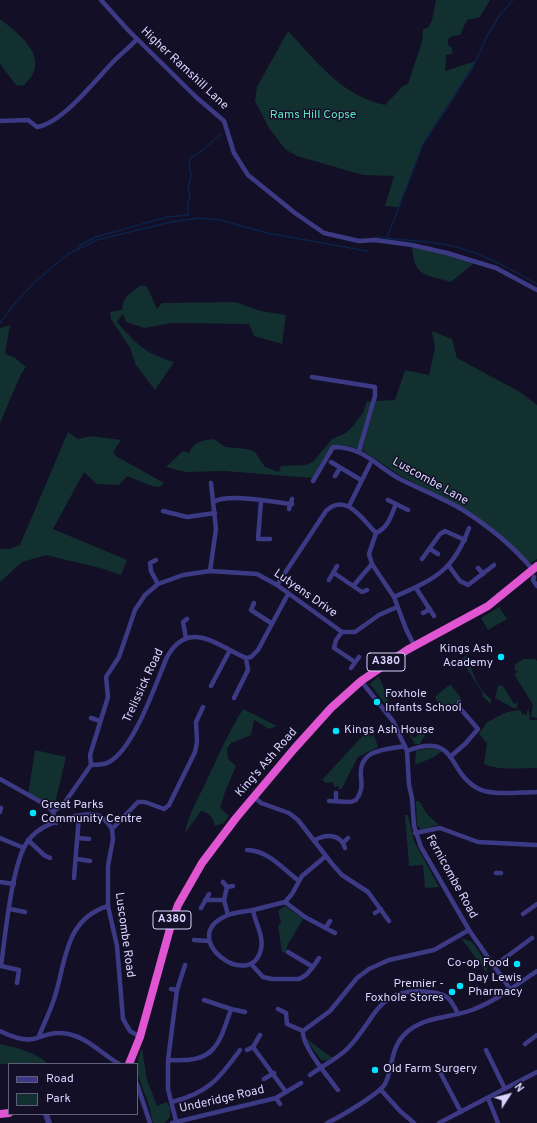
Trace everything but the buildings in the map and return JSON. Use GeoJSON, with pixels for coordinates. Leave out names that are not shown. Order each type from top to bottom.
{"type":"FeatureCollection","features":[{"type":"Feature","properties":{"kind":"highway","name":"King's Ash Road"},"geometry":{"type":"LineString","coordinates":[[129,1063],[140,1037],[170,925],[178,905],[202,863],[254,797],[332,708],[361,682],[414,645],[488,606],[535,571]]}},
{"type":"Feature","properties":{"kind":"street","name":"Higher Ramshill Lane"},"geometry":{"type":"LineString","coordinates":[[101,0],[137,39],[196,97],[224,121],[234,154],[248,175],[295,213],[324,233],[359,241],[375,240],[412,245],[447,253],[496,268],[537,290]]}},
{"type":"Feature","properties":{"kind":"street"},"geometry":{"type":"LineString","coordinates":[[0,121],[28,120],[37,127],[48,122],[79,100],[111,64],[137,39]]}},
{"type":"Feature","properties":{"kind":"street"},"geometry":{"type":"LineString","coordinates":[[312,377],[375,388],[375,396],[359,451],[347,447],[333,447],[313,480]]}},
{"type":"Feature","properties":{"kind":"street","name":"Luscombe Lane"},"geometry":{"type":"LineString","coordinates":[[359,451],[398,478],[463,510],[489,529],[526,561],[535,571]]}},
{"type":"Feature","properties":{"kind":"street"},"geometry":{"type":"LineString","coordinates":[[331,462],[361,480]]}},
{"type":"Feature","properties":{"kind":"street"},"geometry":{"type":"LineString","coordinates":[[349,506],[370,464]]}},
{"type":"Feature","properties":{"kind":"street"},"geometry":{"type":"LineString","coordinates":[[334,476],[340,468]]}},
{"type":"Feature","properties":{"kind":"street"},"geometry":{"type":"LineString","coordinates":[[210,571],[216,529],[211,483]]}},
{"type":"Feature","properties":{"kind":"street"},"geometry":{"type":"LineString","coordinates":[[213,502],[226,498],[246,498],[261,501],[292,501],[289,509]]}},
{"type":"Feature","properties":{"kind":"street"},"geometry":{"type":"LineString","coordinates":[[388,500],[408,510]]}},
{"type":"Feature","properties":{"kind":"street"},"geometry":{"type":"LineString","coordinates":[[261,501],[258,539],[270,539]]}},
{"type":"Feature","properties":{"kind":"street"},"geometry":{"type":"LineString","coordinates":[[277,585],[326,511],[332,505],[339,504],[349,506],[376,533],[376,538],[369,554],[372,564],[394,597],[414,645]]}},
{"type":"Feature","properties":{"kind":"street"},"geometry":{"type":"LineString","coordinates":[[376,533],[381,531],[388,524],[396,504]]}},
{"type":"Feature","properties":{"kind":"street"},"geometry":{"type":"LineString","coordinates":[[163,511],[187,517],[215,513]]}},
{"type":"Feature","properties":{"kind":"street"},"geometry":{"type":"LineString","coordinates":[[394,597],[416,588],[450,566],[465,540],[469,528]]}},
{"type":"Feature","properties":{"kind":"street"},"geometry":{"type":"LineString","coordinates":[[422,559],[440,534],[445,532],[465,540]]}},
{"type":"Feature","properties":{"kind":"street"},"geometry":{"type":"LineString","coordinates":[[430,549],[438,554]]}},
{"type":"Feature","properties":{"kind":"street"},"geometry":{"type":"LineString","coordinates":[[146,559],[150,563],[151,571],[158,584]]}},
{"type":"Feature","properties":{"kind":"street"},"geometry":{"type":"LineString","coordinates":[[150,563],[156,560]]}},
{"type":"Feature","properties":{"kind":"street"},"geometry":{"type":"LineString","coordinates":[[354,585],[372,564]]}},
{"type":"Feature","properties":{"kind":"street"},"geometry":{"type":"LineString","coordinates":[[450,566],[460,580],[468,585],[494,565]]}},
{"type":"Feature","properties":{"kind":"street"},"geometry":{"type":"LineString","coordinates":[[329,580],[337,566]]}},
{"type":"Feature","properties":{"kind":"street"},"geometry":{"type":"LineString","coordinates":[[478,568],[483,574]]}},
{"type":"Feature","properties":{"kind":"street","name":"Lutyens Drive"},"geometry":{"type":"LineString","coordinates":[[53,812],[65,802],[91,765],[90,755],[108,697],[106,677],[119,657],[130,620],[145,594],[158,584],[183,575],[210,571],[257,574],[277,585],[342,632],[355,632],[380,615],[397,606]]}},
{"type":"Feature","properties":{"kind":"street"},"geometry":{"type":"LineString","coordinates":[[535,571],[533,580],[537,586]]}},
{"type":"Feature","properties":{"kind":"street"},"geometry":{"type":"LineString","coordinates":[[334,573],[354,585],[362,592],[368,590]]}},
{"type":"Feature","properties":{"kind":"street"},"geometry":{"type":"LineString","coordinates":[[416,588],[434,616]]}},
{"type":"Feature","properties":{"kind":"street"},"geometry":{"type":"LineString","coordinates":[[183,620],[186,638],[204,637],[211,639],[246,658],[251,657],[258,650],[271,623],[288,594]]}},
{"type":"Feature","properties":{"kind":"street"},"geometry":{"type":"LineString","coordinates":[[248,615],[254,603]]}},
{"type":"Feature","properties":{"kind":"street"},"geometry":{"type":"LineString","coordinates":[[423,613],[430,609]]}},
{"type":"Feature","properties":{"kind":"street"},"geometry":{"type":"LineString","coordinates":[[251,610],[271,623]]}},
{"type":"Feature","properties":{"kind":"street"},"geometry":{"type":"LineString","coordinates":[[342,632],[336,640],[334,648],[355,662]]}},
{"type":"Feature","properties":{"kind":"street","name":"Trelissick Road"},"geometry":{"type":"LineString","coordinates":[[91,765],[109,763],[126,745],[141,718],[172,649],[186,638]]}},
{"type":"Feature","properties":{"kind":"street"},"geometry":{"type":"LineString","coordinates":[[211,686],[230,650]]}},
{"type":"Feature","properties":{"kind":"street"},"geometry":{"type":"LineString","coordinates":[[351,668],[359,657]]}},
{"type":"Feature","properties":{"kind":"street"},"geometry":{"type":"LineString","coordinates":[[234,698],[248,670],[246,658]]}},
{"type":"Feature","properties":{"kind":"street","name":"Fernicombe Road"},"geometry":{"type":"LineString","coordinates":[[361,682],[393,721],[405,746],[407,752],[409,785],[415,833],[424,853],[469,930],[510,989]]}},
{"type":"Feature","properties":{"kind":"street"},"geometry":{"type":"LineString","coordinates":[[450,756],[465,744],[478,729],[457,705]]}},
{"type":"Feature","properties":{"kind":"street"},"geometry":{"type":"LineString","coordinates":[[17,983],[19,970],[1,966],[3,940],[14,884],[24,848],[28,840],[41,829],[56,823],[79,816],[94,814],[103,817],[112,829],[138,802],[145,802],[164,809],[169,805],[195,752],[197,742],[196,722],[203,707]]}},
{"type":"Feature","properties":{"kind":"street"},"geometry":{"type":"LineString","coordinates":[[91,718],[100,721]]}},
{"type":"Feature","properties":{"kind":"street"},"geometry":{"type":"LineString","coordinates":[[329,801],[351,802],[356,800],[362,787],[360,769],[364,759],[368,755],[378,751],[405,746]]}},
{"type":"Feature","properties":{"kind":"street"},"geometry":{"type":"LineString","coordinates":[[407,752],[419,747],[434,746],[444,749],[469,782],[488,793],[537,792]]}},
{"type":"Feature","properties":{"kind":"street"},"geometry":{"type":"LineString","coordinates":[[0,779],[48,806],[53,812],[56,823]]}},
{"type":"Feature","properties":{"kind":"street"},"geometry":{"type":"LineString","coordinates":[[336,793],[336,801]]}},
{"type":"Feature","properties":{"kind":"street"},"geometry":{"type":"LineString","coordinates":[[254,797],[261,803],[289,813],[298,820],[342,875],[368,892],[389,921]]}},
{"type":"Feature","properties":{"kind":"street"},"geometry":{"type":"LineString","coordinates":[[74,878],[79,816]]}},
{"type":"Feature","properties":{"kind":"street"},"geometry":{"type":"LineString","coordinates":[[415,833],[440,828],[478,842],[537,845]]}},
{"type":"Feature","properties":{"kind":"street","name":"Luscombe Road"},"geometry":{"type":"LineString","coordinates":[[112,829],[113,839],[108,866],[108,906],[117,946],[123,1019],[130,1031],[140,1037]]}},
{"type":"Feature","properties":{"kind":"street"},"geometry":{"type":"LineString","coordinates":[[314,841],[321,836],[334,836],[344,846],[348,838]]}},
{"type":"Feature","properties":{"kind":"street"},"geometry":{"type":"LineString","coordinates":[[0,838],[24,848]]}},
{"type":"Feature","properties":{"kind":"street"},"geometry":{"type":"LineString","coordinates":[[78,838],[90,840]]}},
{"type":"Feature","properties":{"kind":"street"},"geometry":{"type":"LineString","coordinates":[[28,840],[44,855],[50,858]]}},
{"type":"Feature","properties":{"kind":"street"},"geometry":{"type":"LineString","coordinates":[[254,845],[254,850]]}},
{"type":"Feature","properties":{"kind":"street"},"geometry":{"type":"LineString","coordinates":[[247,850],[254,850],[279,864],[299,882]]}},
{"type":"Feature","properties":{"kind":"street"},"geometry":{"type":"LineString","coordinates":[[253,910],[262,939],[262,945],[257,959],[251,964],[240,966],[228,963],[216,952],[209,941],[208,936],[212,926],[228,915],[285,902],[311,867],[326,856]]}},
{"type":"Feature","properties":{"kind":"street"},"geometry":{"type":"LineString","coordinates":[[76,859],[90,861]]}},
{"type":"Feature","properties":{"kind":"street"},"geometry":{"type":"LineString","coordinates":[[0,882],[14,884]]}},
{"type":"Feature","properties":{"kind":"street"},"geometry":{"type":"LineString","coordinates":[[223,882],[227,887]]}},
{"type":"Feature","properties":{"kind":"street"},"geometry":{"type":"LineString","coordinates":[[227,887],[234,886]]}},
{"type":"Feature","properties":{"kind":"street"},"geometry":{"type":"LineString","coordinates":[[227,887],[224,900],[228,915]]}},
{"type":"Feature","properties":{"kind":"street"},"geometry":{"type":"LineString","coordinates":[[201,908],[209,894]]}},
{"type":"Feature","properties":{"kind":"street"},"geometry":{"type":"LineString","coordinates":[[205,900],[224,900]]}},
{"type":"Feature","properties":{"kind":"street"},"geometry":{"type":"LineString","coordinates":[[285,902],[305,917],[335,933]]}},
{"type":"Feature","properties":{"kind":"street"},"geometry":{"type":"LineString","coordinates":[[523,914],[537,904]]}},
{"type":"Feature","properties":{"kind":"street"},"geometry":{"type":"LineString","coordinates":[[39,1036],[56,994],[61,970],[70,942],[88,917],[97,910],[108,906]]}},
{"type":"Feature","properties":{"kind":"street"},"geometry":{"type":"LineString","coordinates":[[10,909],[25,912]]}},
{"type":"Feature","properties":{"kind":"street"},"geometry":{"type":"LineString","coordinates":[[375,913],[381,909]]}},
{"type":"Feature","properties":{"kind":"street"},"geometry":{"type":"LineString","coordinates":[[326,927],[330,921]]}},
{"type":"Feature","properties":{"kind":"street"},"geometry":{"type":"LineString","coordinates":[[303,1031],[330,1011],[357,978],[369,969],[389,960],[434,950],[469,930]]}},
{"type":"Feature","properties":{"kind":"street"},"geometry":{"type":"LineString","coordinates":[[494,966],[532,938]]}},
{"type":"Feature","properties":{"kind":"street"},"geometry":{"type":"LineString","coordinates":[[194,940],[209,941]]}},
{"type":"Feature","properties":{"kind":"street"},"geometry":{"type":"LineString","coordinates":[[288,952],[313,967]]}},
{"type":"Feature","properties":{"kind":"street"},"geometry":{"type":"LineString","coordinates":[[251,964],[263,977],[272,979],[299,979],[306,975],[319,958]]}},
{"type":"Feature","properties":{"kind":"street"},"geometry":{"type":"LineString","coordinates":[[174,1122],[172,1102],[168,1089],[168,1060],[177,990],[185,965]]}},
{"type":"Feature","properties":{"kind":"street"},"geometry":{"type":"LineString","coordinates":[[328,1123],[381,1090],[387,1078],[395,1050],[407,1032],[424,1021],[458,1014],[481,1006],[537,971]]}},
{"type":"Feature","properties":{"kind":"street"},"geometry":{"type":"LineString","coordinates":[[171,989],[177,990]]}},
{"type":"Feature","properties":{"kind":"street"},"geometry":{"type":"LineString","coordinates":[[310,1075],[336,1058],[349,1047],[381,1004],[399,994],[411,991],[438,992],[448,997],[453,1002],[458,1014]]}},
{"type":"Feature","properties":{"kind":"street"},"geometry":{"type":"LineString","coordinates":[[204,1000],[245,1012]]}},
{"type":"Feature","properties":{"kind":"street"},"geometry":{"type":"LineString","coordinates":[[168,1060],[192,1061],[202,1057],[212,1050],[219,1042],[231,1009]]}},
{"type":"Feature","properties":{"kind":"street"},"geometry":{"type":"LineString","coordinates":[[278,1009],[286,1013],[287,1024],[303,1031]]}},
{"type":"Feature","properties":{"kind":"street"},"geometry":{"type":"LineString","coordinates":[[0,1031],[23,1039],[33,1039],[39,1036],[61,1033],[78,1036],[88,1041],[118,1063]]}},
{"type":"Feature","properties":{"kind":"street"},"geometry":{"type":"LineString","coordinates":[[303,1031],[303,1040],[338,1090]]}},
{"type":"Feature","properties":{"kind":"street"},"geometry":{"type":"LineString","coordinates":[[247,1050],[253,1046],[260,1035]]}},
{"type":"Feature","properties":{"kind":"street"},"geometry":{"type":"LineString","coordinates":[[525,1044],[537,1035]]}},
{"type":"Feature","properties":{"kind":"street"},"geometry":{"type":"LineString","coordinates":[[253,1046],[274,1073],[286,1092]]}},
{"type":"Feature","properties":{"kind":"street"},"geometry":{"type":"LineString","coordinates":[[172,1102],[194,1094],[216,1082],[240,1050]]}},
{"type":"Feature","properties":{"kind":"street"},"geometry":{"type":"LineString","coordinates":[[486,1050],[505,1089]]}},
{"type":"Feature","properties":{"kind":"street"},"geometry":{"type":"LineString","coordinates":[[439,1123],[537,1072]]}},
{"type":"Feature","properties":{"kind":"street"},"geometry":{"type":"LineString","coordinates":[[264,1079],[274,1073]]}},
{"type":"Feature","properties":{"kind":"street"},"geometry":{"type":"LineString","coordinates":[[441,1074],[460,1112]]}},
{"type":"Feature","properties":{"kind":"street","name":"Underidge Road"},"geometry":{"type":"LineString","coordinates":[[174,1122],[276,1098],[301,1083]]}},
{"type":"Feature","properties":{"kind":"street"},"geometry":{"type":"LineString","coordinates":[[138,1087],[149,1122],[144,1123]]}},
{"type":"Feature","properties":{"kind":"street"},"geometry":{"type":"LineString","coordinates":[[381,1090],[400,1111],[414,1123]]}},
{"type":"Feature","properties":{"kind":"street","name":"Underidge Road"},"geometry":{"type":"LineString","coordinates":[[276,1098],[280,1104]]}},
{"type":"Feature","properties":{"kind":"street"},"geometry":{"type":"LineString","coordinates":[[488,1098],[498,1123]]}},
{"type":"Feature","properties":{"kind":"green space","name":"Rams Hill Copse"},"geometry":{"type":"Polygon","coordinates":[[[436,0],[490,0],[480,17],[467,20],[460,35],[453,36],[448,39],[448,45],[452,47],[452,54],[446,55],[445,71],[476,61],[423,144],[399,207],[385,206],[394,176],[363,175],[297,156],[285,149],[269,128],[255,101],[257,87],[288,31],[331,76],[343,86],[370,101],[385,105],[403,86],[408,84],[422,42],[423,29],[428,28],[432,20],[436,0]]]}},
{"type":"Feature","properties":{"kind":"green space"},"geometry":{"type":"Polygon","coordinates":[[[0,19],[25,41],[34,56],[34,71],[23,86],[16,85],[0,64],[0,19]]]}},
{"type":"Feature","properties":{"kind":"green space"},"geometry":{"type":"Polygon","coordinates":[[[412,245],[475,262],[451,282],[427,275],[418,269],[413,255],[412,245]]]}},
{"type":"Feature","properties":{"kind":"green space"},"geometry":{"type":"Polygon","coordinates":[[[142,285],[147,287],[157,309],[162,303],[235,302],[261,311],[286,315],[282,344],[254,336],[249,324],[171,323],[145,328],[126,322],[123,314],[117,322],[136,342],[155,355],[174,362],[155,390],[136,365],[130,348],[111,319],[110,312],[122,310],[126,298],[131,292],[142,285]]]}},
{"type":"Feature","properties":{"kind":"green space"},"geometry":{"type":"Polygon","coordinates":[[[10,325],[5,354],[14,357],[26,367],[21,374],[0,423],[0,328],[10,325]]]}},
{"type":"Feature","properties":{"kind":"green space"},"geometry":{"type":"Polygon","coordinates":[[[432,331],[452,339],[457,358],[520,392],[537,405],[537,559],[531,563],[464,509],[399,475],[362,450],[376,401],[395,400],[405,370],[429,375],[435,348],[432,331]]]}},
{"type":"Feature","properties":{"kind":"green space"},"geometry":{"type":"Polygon","coordinates":[[[367,401],[372,402],[358,449],[349,446],[334,445],[325,456],[312,478],[225,471],[185,472],[166,467],[183,451],[189,453],[193,446],[199,442],[214,439],[225,447],[247,449],[255,452],[265,467],[279,472],[281,466],[305,465],[313,462],[332,439],[346,433],[353,426],[363,413],[367,401]]]}},
{"type":"Feature","properties":{"kind":"green space"},"geometry":{"type":"Polygon","coordinates":[[[68,432],[78,439],[91,436],[121,440],[113,452],[116,456],[164,483],[160,487],[152,486],[127,476],[119,485],[97,484],[84,472],[53,529],[127,560],[121,575],[104,569],[46,555],[22,562],[0,582],[0,549],[10,549],[20,545],[68,432]]]}},
{"type":"Feature","properties":{"kind":"green space"},"geometry":{"type":"Polygon","coordinates":[[[499,607],[507,619],[488,630],[481,618],[499,607]]]}},
{"type":"Feature","properties":{"kind":"green space"},"geometry":{"type":"Polygon","coordinates":[[[467,655],[476,679],[482,690],[491,699],[491,704],[483,697],[482,692],[461,660],[467,655]]]}},
{"type":"Feature","properties":{"kind":"green space"},"geometry":{"type":"Polygon","coordinates":[[[524,659],[535,659],[537,661],[537,718],[531,717],[533,705],[514,674],[518,672],[517,670],[515,671],[515,664],[524,659]]]}},
{"type":"Feature","properties":{"kind":"green space"},"geometry":{"type":"Polygon","coordinates":[[[379,676],[388,700],[385,704],[370,684],[379,676]]]}},
{"type":"Feature","properties":{"kind":"green space"},"geometry":{"type":"Polygon","coordinates":[[[451,685],[461,698],[450,706],[451,710],[447,712],[438,703],[435,697],[451,685]]]}},
{"type":"Feature","properties":{"kind":"green space"},"geometry":{"type":"Polygon","coordinates":[[[498,685],[503,686],[514,704],[518,702],[517,708],[513,708],[495,698],[498,685]]]}},
{"type":"Feature","properties":{"kind":"green space"},"geometry":{"type":"Polygon","coordinates":[[[243,709],[277,726],[269,729],[254,720],[251,735],[231,743],[227,749],[228,759],[236,766],[220,808],[229,816],[224,823],[215,826],[211,816],[201,811],[185,833],[193,808],[243,709]]]}},
{"type":"Feature","properties":{"kind":"green space"},"geometry":{"type":"Polygon","coordinates":[[[520,710],[522,714],[527,715],[527,710],[529,711],[530,720],[537,720],[537,768],[497,768],[484,764],[487,743],[479,734],[487,722],[507,712],[520,710]]]}},
{"type":"Feature","properties":{"kind":"green space"},"geometry":{"type":"Polygon","coordinates":[[[367,731],[371,737],[374,735],[378,747],[358,757],[342,788],[339,790],[339,786],[334,787],[333,782],[326,783],[322,780],[367,731]]]}},
{"type":"Feature","properties":{"kind":"green space"},"geometry":{"type":"Polygon","coordinates":[[[423,731],[426,733],[420,744],[415,744],[408,732],[414,738],[423,731]]]}},
{"type":"Feature","properties":{"kind":"green space"},"geometry":{"type":"Polygon","coordinates":[[[431,748],[442,751],[434,757],[415,765],[416,751],[431,748]]]}},
{"type":"Feature","properties":{"kind":"green space"},"geometry":{"type":"Polygon","coordinates":[[[35,750],[66,757],[53,812],[28,795],[35,750]]]}},
{"type":"Feature","properties":{"kind":"green space"},"geometry":{"type":"Polygon","coordinates":[[[416,801],[419,801],[427,814],[439,825],[422,829],[417,826],[416,801]]]}},
{"type":"Feature","properties":{"kind":"green space"},"geometry":{"type":"Polygon","coordinates":[[[405,815],[408,815],[414,841],[439,887],[425,888],[423,865],[409,866],[405,815]]]}},
{"type":"Feature","properties":{"kind":"green space"},"geometry":{"type":"Polygon","coordinates":[[[285,906],[303,919],[288,944],[285,953],[282,952],[278,926],[281,923],[278,911],[285,906]]]}},
{"type":"Feature","properties":{"kind":"green space"},"geometry":{"type":"Polygon","coordinates":[[[461,938],[472,942],[487,963],[487,973],[461,938]]]}},
{"type":"Feature","properties":{"kind":"green space"},"geometry":{"type":"Polygon","coordinates":[[[304,1037],[331,1057],[334,1057],[326,1061],[321,1060],[304,1037]]]}},
{"type":"Feature","properties":{"kind":"green space"},"geometry":{"type":"Polygon","coordinates":[[[0,1044],[32,1053],[47,1063],[8,1063],[1,1064],[0,1066],[0,1044]]]}},
{"type":"Feature","properties":{"kind":"green space"},"geometry":{"type":"Polygon","coordinates":[[[142,1048],[147,1080],[157,1106],[167,1102],[170,1108],[170,1117],[164,1123],[154,1123],[152,1121],[150,1108],[140,1082],[138,1063],[142,1048]]]}},
{"type":"Feature","properties":{"kind":"waterway"},"geometry":{"type":"LineString","coordinates":[[375,237],[387,238],[423,144],[473,67],[488,34],[501,13],[513,0]]}},
{"type":"Feature","properties":{"kind":"waterway"},"geometry":{"type":"LineString","coordinates":[[79,250],[78,246],[96,237],[167,217],[188,215],[190,196],[188,186],[191,176],[189,163],[191,157],[200,152],[222,134]]}},
{"type":"Feature","properties":{"kind":"waterway"},"geometry":{"type":"LineString","coordinates":[[0,323],[15,303],[37,280],[68,254],[97,240],[171,222],[199,218],[220,220],[267,233],[367,251]]}},
{"type":"Feature","properties":{"kind":"waterway"},"geometry":{"type":"LineString","coordinates":[[387,238],[436,243],[463,249],[496,262],[537,284]]}},
{"type":"Feature","properties":{"kind":"place","name":"Kings Ash Academy"},"geometry":{"type":"Point","coordinates":[501,657]}},
{"type":"Feature","properties":{"kind":"place","name":"Foxhole Infants School"},"geometry":{"type":"Point","coordinates":[377,702]}},
{"type":"Feature","properties":{"kind":"place","name":"Kings Ash House"},"geometry":{"type":"Point","coordinates":[336,731]}},
{"type":"Feature","properties":{"kind":"place","name":"Great Parks Community Centre"},"geometry":{"type":"Point","coordinates":[33,813]}},
{"type":"Feature","properties":{"kind":"place","name":"Co-op Food"},"geometry":{"type":"Point","coordinates":[517,964]}},
{"type":"Feature","properties":{"kind":"place","name":"Day Lewis Pharmacy"},"geometry":{"type":"Point","coordinates":[460,986]}},
{"type":"Feature","properties":{"kind":"place","name":"Premier - Foxhole Stores"},"geometry":{"type":"Point","coordinates":[452,992]}},
{"type":"Feature","properties":{"kind":"place","name":"Old Farm Surgery"},"geometry":{"type":"Point","coordinates":[375,1070]}}]}
